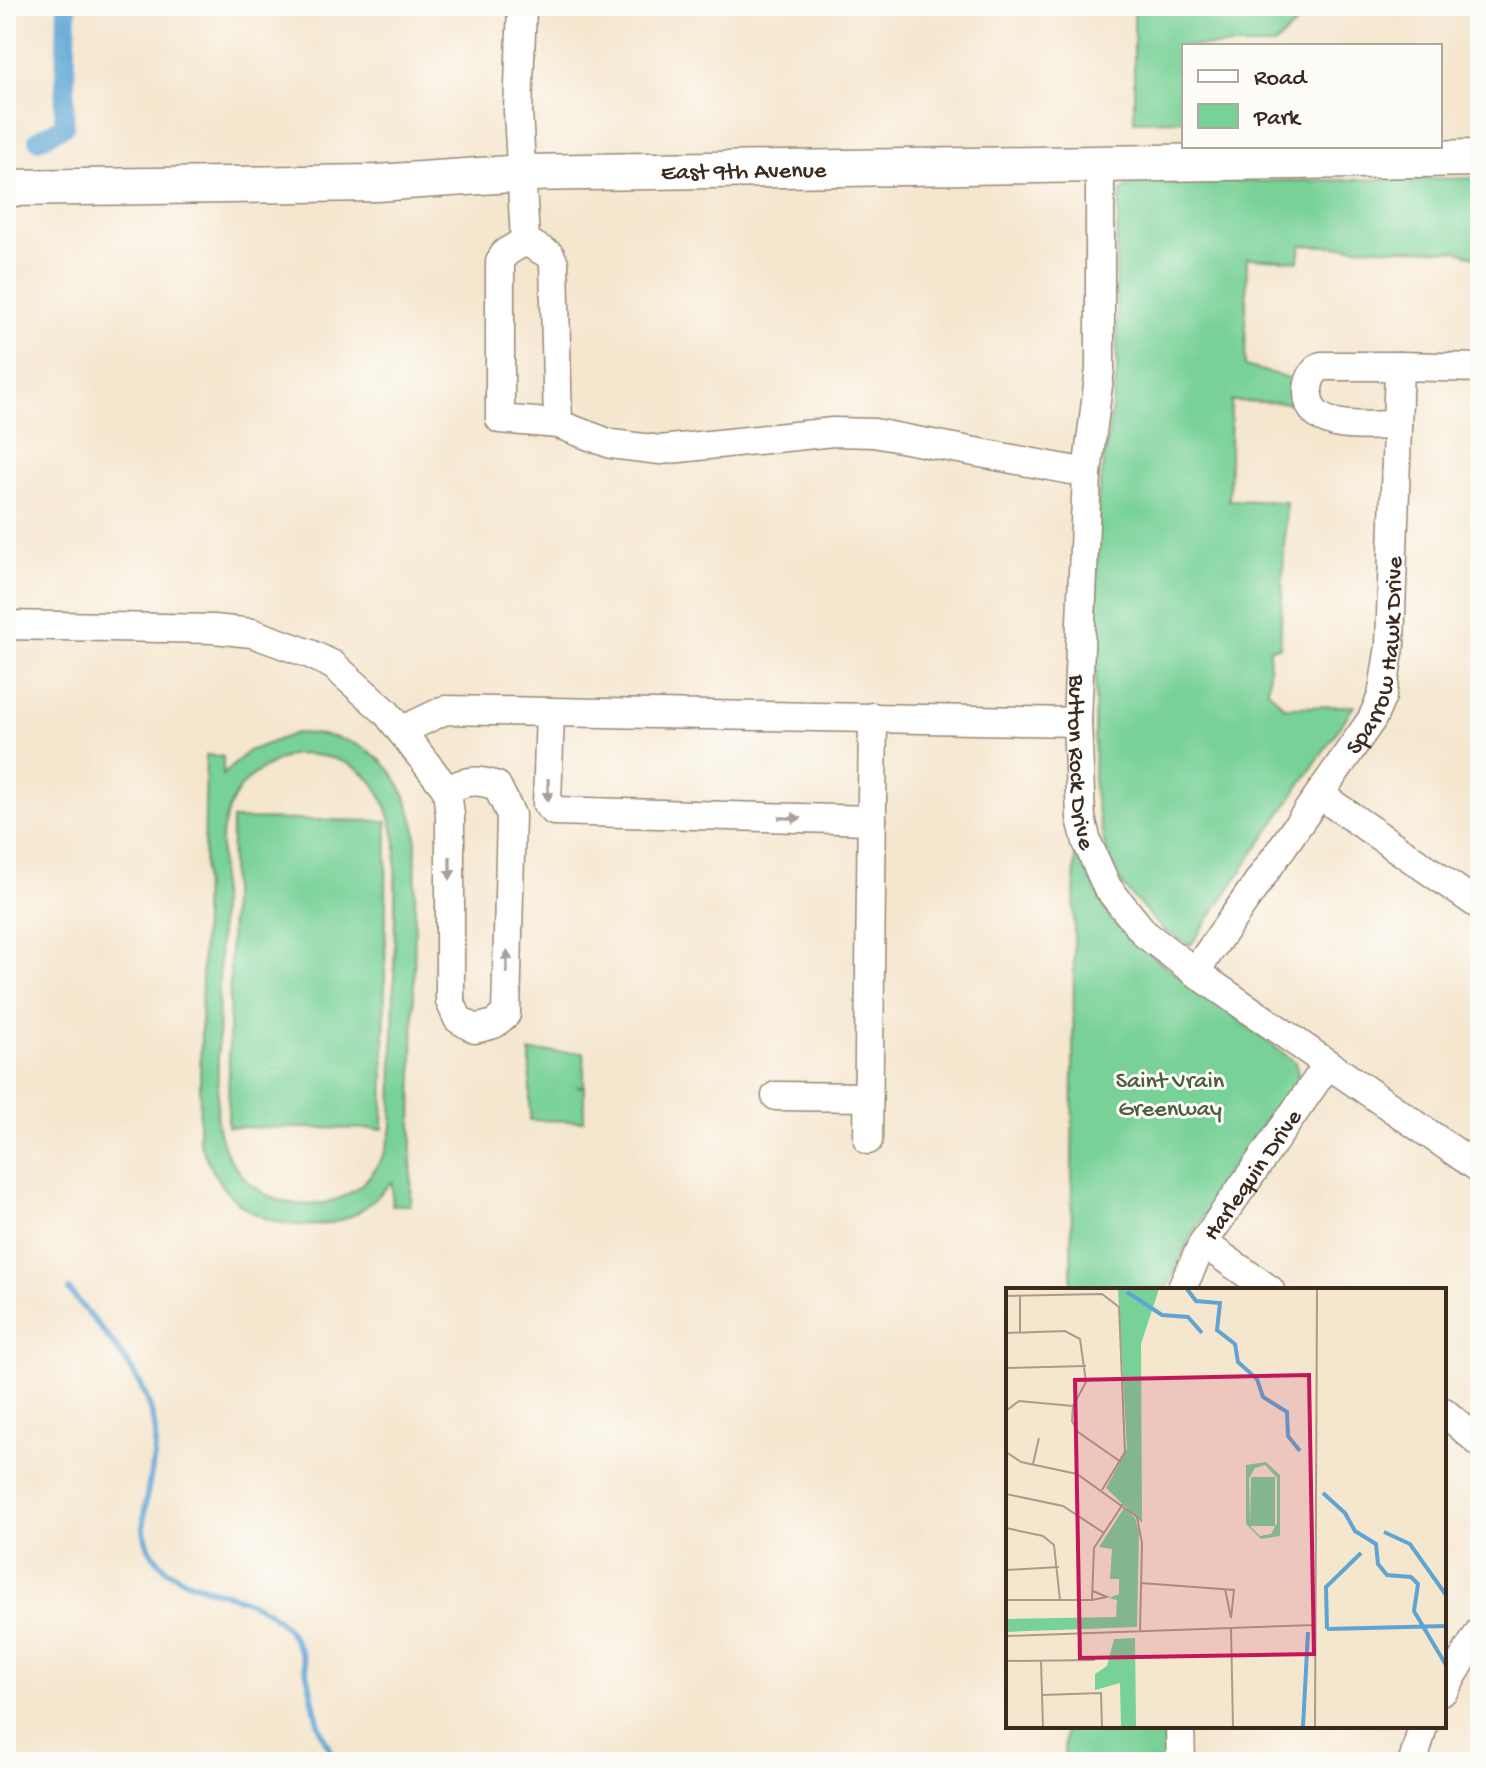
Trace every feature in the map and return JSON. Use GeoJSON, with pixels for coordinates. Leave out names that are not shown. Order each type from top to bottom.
{"type":"FeatureCollection","features":[{"type":"Feature","properties":{"kind":"main road","name":"East 9th Avenue"},"geometry":{"type":"LineString","coordinates":[[6,188],[377,183],[524,173],[1480,158]]}},
{"type":"Feature","properties":{"kind":"street"},"geometry":{"type":"LineString","coordinates":[[522,6],[518,111],[524,173],[525,241]]}},
{"type":"Feature","properties":{"kind":"street","name":"Button Rock Drive"},"geometry":{"type":"LineString","coordinates":[[1100,165],[1100,369],[1087,473],[1077,722],[1081,818],[1097,869],[1145,934],[1480,1169]]}},
{"type":"Feature","properties":{"kind":"street"},"geometry":{"type":"LineString","coordinates":[[525,241],[505,253],[500,262],[500,419],[558,424],[611,444],[660,450],[833,432],[874,433],[1087,473]]}},
{"type":"Feature","properties":{"kind":"street"},"geometry":{"type":"LineString","coordinates":[[525,241],[550,255],[554,263],[558,424]]}},
{"type":"Feature","properties":{"kind":"street"},"geometry":{"type":"LineString","coordinates":[[1397,425],[1342,424],[1321,418],[1310,406],[1308,388],[1312,375],[1321,366],[1480,368]]}},
{"type":"Feature","properties":{"kind":"street","name":"Sparrow Hawk Drive"},"geometry":{"type":"LineString","coordinates":[[1195,972],[1372,719],[1387,672],[1399,366]]}},
{"type":"Feature","properties":{"kind":"street"},"geometry":{"type":"LineString","coordinates":[[6,625],[214,629],[252,633],[333,665],[401,731],[428,770],[447,790],[450,815],[450,1001],[458,1019],[475,1029],[494,1024],[506,1014],[511,815],[497,786],[481,780],[464,781],[447,790]]}},
{"type":"Feature","properties":{"kind":"street"},"geometry":{"type":"LineString","coordinates":[[401,731],[445,710],[1077,722]]}},
{"type":"Feature","properties":{"kind":"street"},"geometry":{"type":"LineString","coordinates":[[550,712],[547,804],[554,811],[872,820]]}},
{"type":"Feature","properties":{"kind":"street"},"geometry":{"type":"LineString","coordinates":[[868,1140],[873,717]]}},
{"type":"Feature","properties":{"kind":"street"},"geometry":{"type":"LineString","coordinates":[[1320,795],[1480,906]]}},
{"type":"Feature","properties":{"kind":"street","name":"Harlequin Drive"},"geometry":{"type":"LineString","coordinates":[[1182,1288],[1203,1243],[1328,1064]]}},
{"type":"Feature","properties":{"kind":"street"},"geometry":{"type":"LineString","coordinates":[[776,1096],[868,1097]]}},
{"type":"Feature","properties":{"kind":"street"},"geometry":{"type":"LineString","coordinates":[[1203,1243],[1267,1288]]}},
{"type":"Feature","properties":{"kind":"street"},"geometry":{"type":"LineString","coordinates":[[1446,1414],[1480,1443]]}},
{"type":"Feature","properties":{"kind":"street"},"geometry":{"type":"LineString","coordinates":[[1446,1687],[1480,1631]]}},
{"type":"Feature","properties":{"kind":"street"},"geometry":{"type":"LineString","coordinates":[[1180,1728],[1181,1762]]}},
{"type":"Feature","properties":{"kind":"street"},"geometry":{"type":"LineString","coordinates":[[1413,1762],[1422,1728]]}},
{"type":"Feature","properties":{"kind":"green space"},"geometry":{"type":"Polygon","coordinates":[[[1134,6],[1316,6],[1275,44],[1182,44],[1182,120],[1134,121],[1134,6]]]}},
{"type":"Feature","properties":{"kind":"green space"},"geometry":{"type":"Polygon","coordinates":[[[1480,178],[1480,259],[1459,251],[1301,245],[1299,261],[1247,258],[1245,366],[1293,379],[1292,403],[1231,401],[1229,500],[1286,502],[1280,647],[1270,648],[1268,690],[1284,707],[1354,706],[1191,945],[1163,930],[1122,885],[1105,847],[1094,793],[1098,498],[1117,375],[1116,244],[1121,191],[1134,183],[1480,178]]]}},
{"type":"Feature","properties":{"kind":"green space"},"geometry":{"type":"Polygon","coordinates":[[[296,733],[342,739],[377,757],[390,770],[409,807],[416,831],[411,1205],[392,1205],[392,1182],[364,1208],[344,1219],[299,1225],[268,1219],[241,1205],[225,1189],[199,1142],[206,755],[223,757],[223,775],[248,751],[296,733]],[[292,754],[252,776],[229,807],[221,839],[217,1124],[230,1159],[252,1185],[278,1200],[306,1205],[335,1200],[360,1185],[380,1161],[392,1127],[396,842],[384,801],[364,774],[351,765],[315,755],[292,754]]]}},
{"type":"Feature","properties":{"kind":"green space"},"geometry":{"type":"Polygon","coordinates":[[[232,819],[387,821],[383,1129],[228,1127],[232,819]]]}},
{"type":"Feature","properties":{"kind":"green space","name":"Saint Vrain Greenway"},"geometry":{"type":"Polygon","coordinates":[[[1075,850],[1111,919],[1135,943],[1295,1062],[1299,1078],[1191,1235],[1168,1288],[1071,1288],[1075,850]]]}},
{"type":"Feature","properties":{"kind":"green space"},"geometry":{"type":"Polygon","coordinates":[[[530,1052],[584,1052],[584,1086],[576,1086],[584,1087],[584,1121],[530,1120],[530,1052]]]}},
{"type":"Feature","properties":{"kind":"green space"},"geometry":{"type":"Polygon","coordinates":[[[1065,1728],[1165,1728],[1165,1762],[1064,1762],[1065,1728]]]}},
{"type":"Feature","properties":{"kind":"waterway"},"geometry":{"type":"LineString","coordinates":[[38,140],[64,126],[67,6]]}},
{"type":"Feature","properties":{"kind":"waterway"},"geometry":{"type":"LineString","coordinates":[[69,1290],[127,1362],[148,1402],[154,1424],[155,1446],[145,1508],[144,1533],[147,1543],[157,1560],[170,1572],[202,1587],[254,1604],[270,1613],[287,1629],[305,1667],[320,1728],[328,1747],[341,1762]]}}]}
